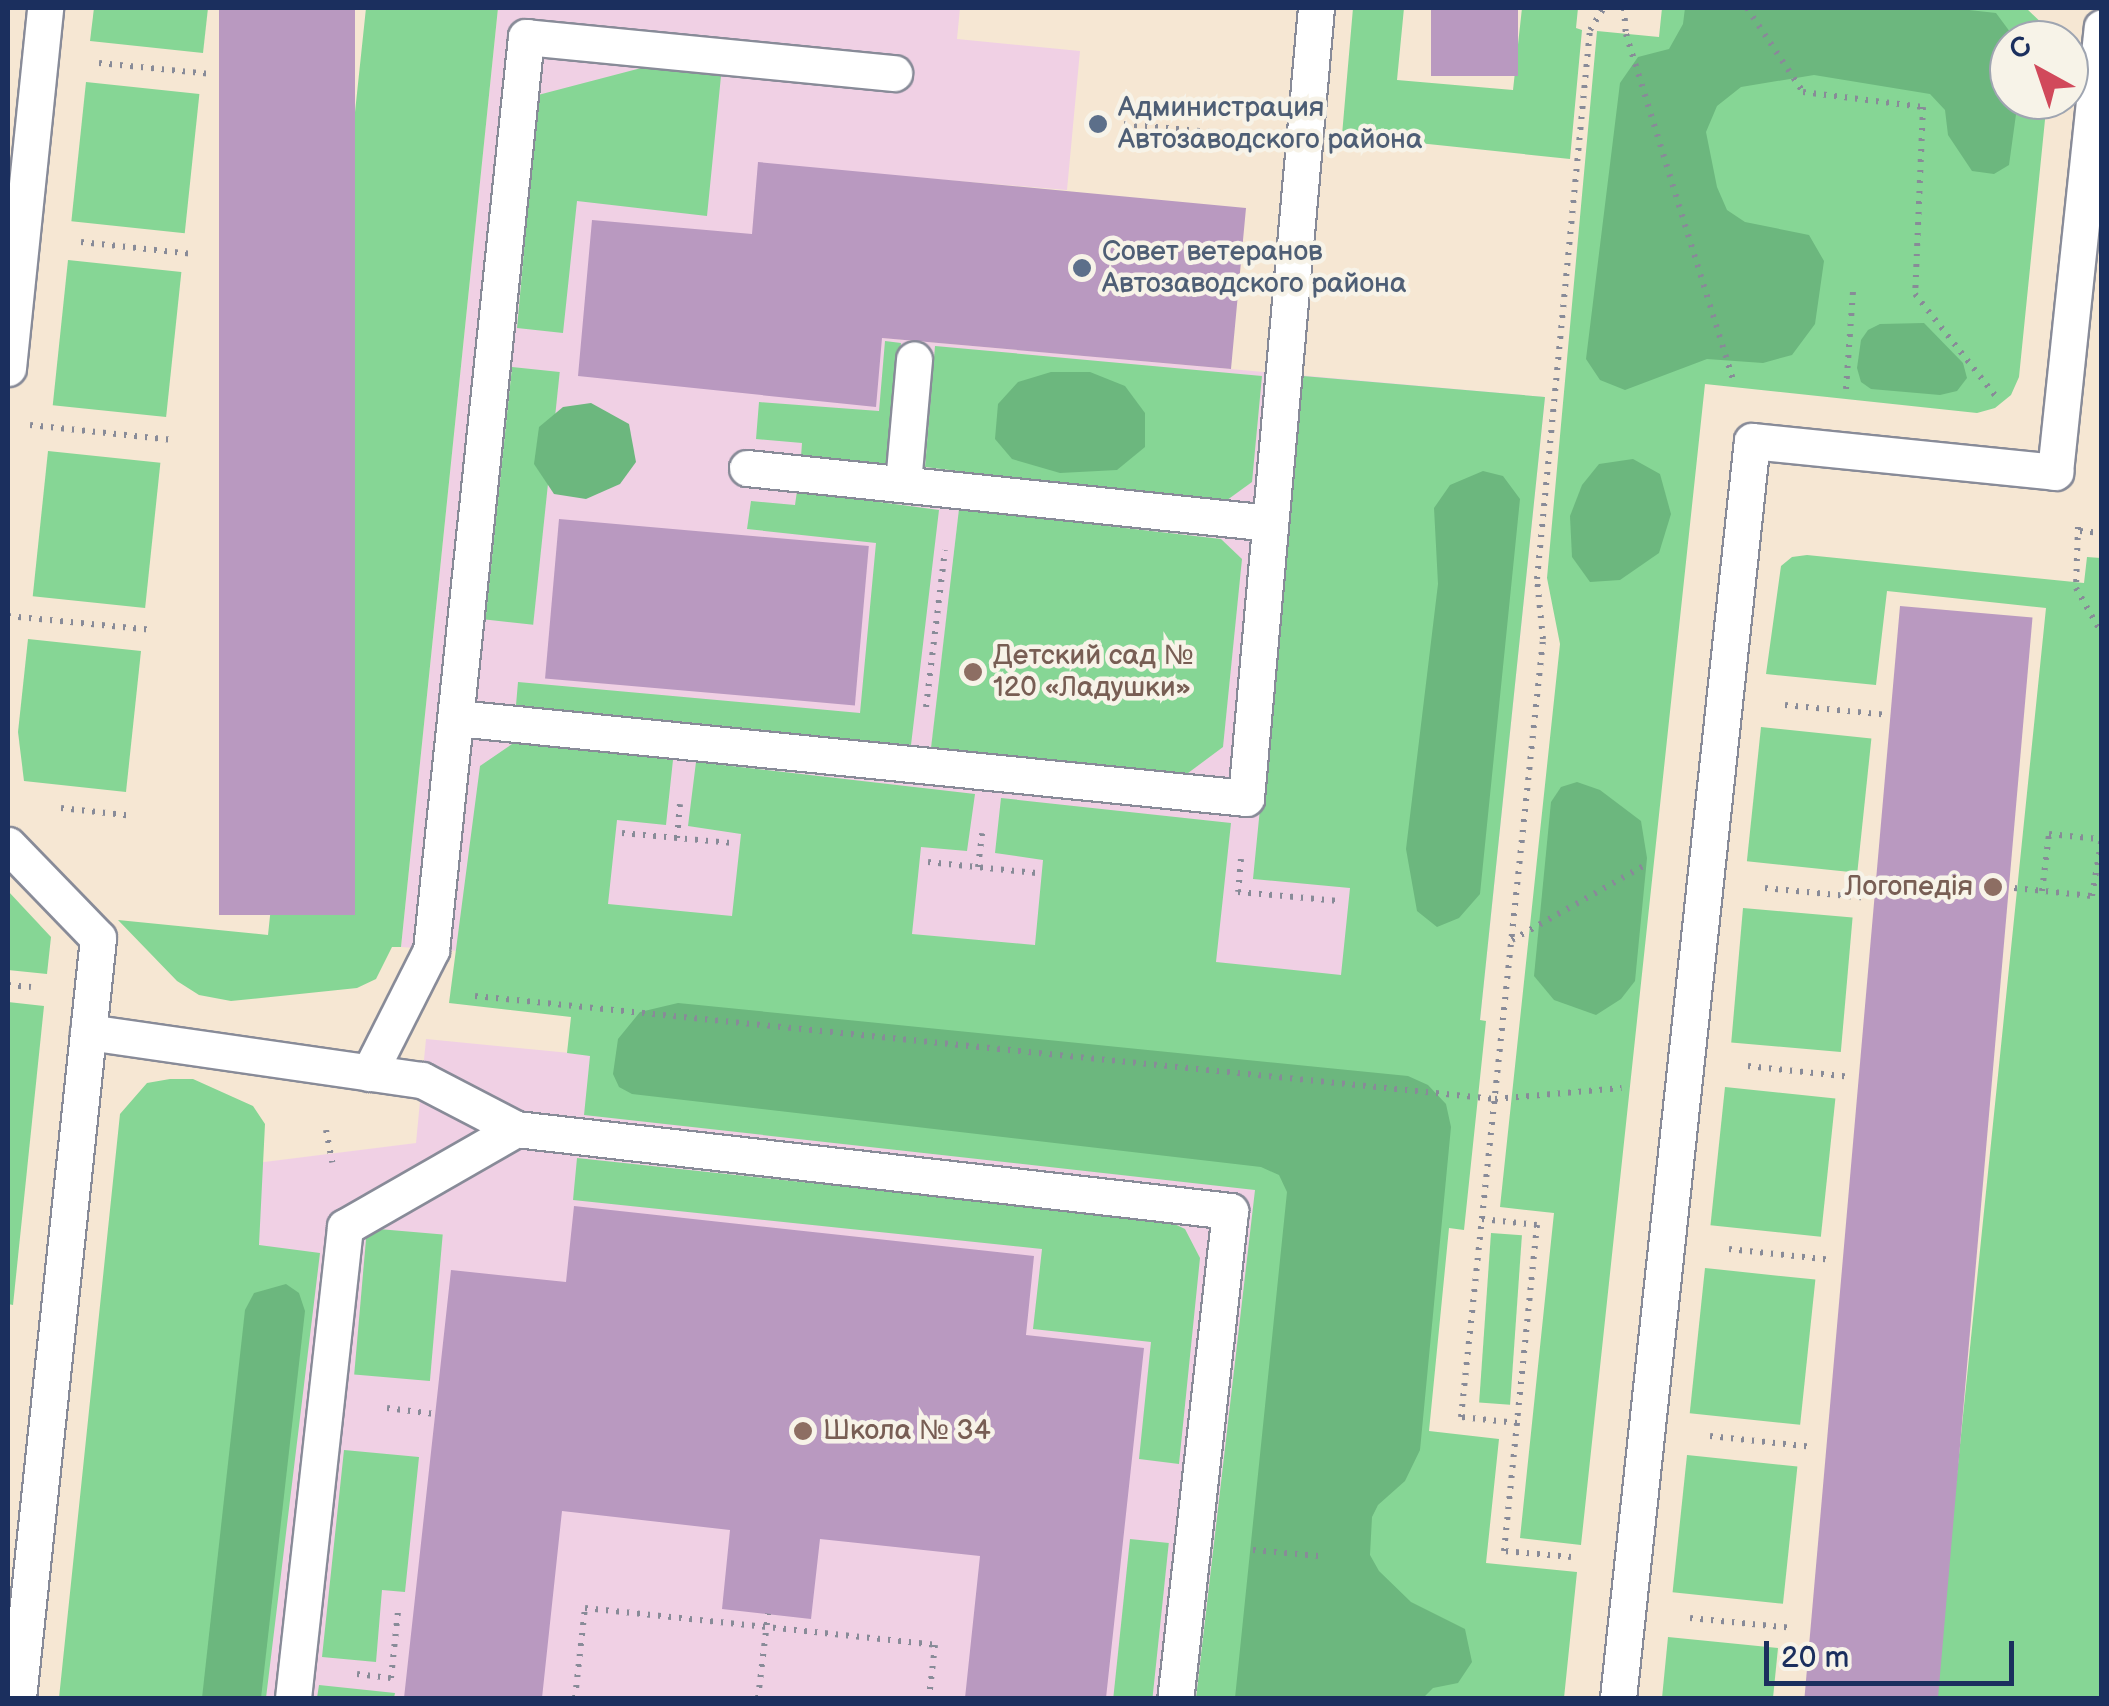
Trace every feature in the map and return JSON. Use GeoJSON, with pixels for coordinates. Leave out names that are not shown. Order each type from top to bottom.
{"type":"FeatureCollection","features":[{"type":"Feature","properties":{"kind":"lane"},"geometry":{"type":"LineString","coordinates":[[8,368],[46,8]]}},
{"type":"Feature","properties":{"kind":"lane"},"geometry":{"type":"LineString","coordinates":[[457,718],[1246,798],[1316,8]]}},
{"type":"Feature","properties":{"kind":"lane"},"geometry":{"type":"LineString","coordinates":[[1618,1698],[1752,441],[2055,472],[2102,27]]}},
{"type":"Feature","properties":{"kind":"lane"},"geometry":{"type":"LineString","coordinates":[[369,1073],[431,950],[526,36],[894,73]]}},
{"type":"Feature","properties":{"kind":"lane"},"geometry":{"type":"LineString","coordinates":[[903,484],[914,359]]}},
{"type":"Feature","properties":{"kind":"lane"},"geometry":{"type":"LineString","coordinates":[[747,468],[1270,523]]}},
{"type":"Feature","properties":{"kind":"lane"},"geometry":{"type":"LineString","coordinates":[[8,845],[98,938],[18,1698]]}},
{"type":"Feature","properties":{"kind":"lane"},"geometry":{"type":"LineString","coordinates":[[88,1032],[422,1080],[516,1129],[1230,1212],[1175,1698]]}},
{"type":"Feature","properties":{"kind":"lane"},"geometry":{"type":"LineString","coordinates":[[293,1698],[345,1226],[516,1129]]}},
{"type":"Feature","properties":{"kind":"path"},"geometry":{"type":"LineString","coordinates":[[1517,1422],[1461,1417],[1544,639],[1537,579],[1590,30],[1604,8]]}},
{"type":"Feature","properties":{"kind":"path"},"geometry":{"type":"LineString","coordinates":[[1624,8],[1626,34],[1752,441]]}},
{"type":"Feature","properties":{"kind":"path"},"geometry":{"type":"LineString","coordinates":[[1747,8],[1803,92],[1923,107],[1915,294],[2055,472],[2080,530],[2076,588],[2102,634]]}},
{"type":"Feature","properties":{"kind":"path"},"geometry":{"type":"LineString","coordinates":[[41,57],[212,74]]}},
{"type":"Feature","properties":{"kind":"path"},"geometry":{"type":"LineString","coordinates":[[1124,124],[1304,140]]}},
{"type":"Feature","properties":{"kind":"path"},"geometry":{"type":"LineString","coordinates":[[22,236],[194,254]]}},
{"type":"Feature","properties":{"kind":"path"},"geometry":{"type":"LineString","coordinates":[[1842,450],[1853,290]]}},
{"type":"Feature","properties":{"kind":"path"},"geometry":{"type":"LineString","coordinates":[[26,425],[173,440]]}},
{"type":"Feature","properties":{"kind":"path"},"geometry":{"type":"LineString","coordinates":[[918,765],[952,490]]}},
{"type":"Feature","properties":{"kind":"path"},"geometry":{"type":"LineString","coordinates":[[2080,530],[2102,533]]}},
{"type":"Feature","properties":{"kind":"path"},"geometry":{"type":"LineString","coordinates":[[8,616],[153,630]]}},
{"type":"Feature","properties":{"kind":"path"},"geometry":{"type":"LineString","coordinates":[[1724,699],[1888,715]]}},
{"type":"Feature","properties":{"kind":"path"},"geometry":{"type":"LineString","coordinates":[[1246,798],[1238,892],[1338,901]]}},
{"type":"Feature","properties":{"kind":"path"},"geometry":{"type":"LineString","coordinates":[[44,806],[134,816]]}},
{"type":"Feature","properties":{"kind":"path"},"geometry":{"type":"LineString","coordinates":[[1511,941],[1710,828]]}},
{"type":"Feature","properties":{"kind":"path"},"geometry":{"type":"LineString","coordinates":[[622,834],[731,843]]}},
{"type":"Feature","properties":{"kind":"path"},"geometry":{"type":"LineString","coordinates":[[2004,887],[2042,892],[2092,896],[2100,838],[2048,834],[2042,892]]}},
{"type":"Feature","properties":{"kind":"path"},"geometry":{"type":"LineString","coordinates":[[928,862],[1036,873]]}},
{"type":"Feature","properties":{"kind":"path"},"geometry":{"type":"LineString","coordinates":[[1704,882],[1869,898]]}},
{"type":"Feature","properties":{"kind":"path"},"geometry":{"type":"LineString","coordinates":[[410,990],[1494,1100],[1685,1071],[1851,1077]]}},
{"type":"Feature","properties":{"kind":"path"},"geometry":{"type":"LineString","coordinates":[[312,1064],[345,1226]]}},
{"type":"Feature","properties":{"kind":"path"},"geometry":{"type":"LineString","coordinates":[[1482,1219],[1537,1225],[1504,1551],[1632,1563]]}},
{"type":"Feature","properties":{"kind":"path"},"geometry":{"type":"LineString","coordinates":[[1666,1243],[1832,1260]]}},
{"type":"Feature","properties":{"kind":"path"},"geometry":{"type":"LineString","coordinates":[[1646,1430],[1813,1447]]}},
{"type":"Feature","properties":{"kind":"path"},"geometry":{"type":"LineString","coordinates":[[575,1698],[584,1608],[935,1645],[929,1698]]}},
{"type":"Feature","properties":{"kind":"path"},"geometry":{"type":"LineString","coordinates":[[1627,1612],[1794,1628]]}},
{"type":"Feature","properties":{"kind":"path"},"geometry":{"type":"LineString","coordinates":[[758,1698],[768,1614]]}},
{"type":"Feature","properties":{"kind":"shaded area","name":"Детский сад № 120 «Ладушки»"},"geometry":{"type":"Polygon","coordinates":[[[498,8],[960,8],[957,39],[1080,51],[1067,190],[898,176],[883,338],[1545,397],[1480,1021],[401,947],[498,8]]]}},
{"type":"Feature","properties":{"kind":"shaded area","name":"Школа № 34"},"geometry":{"type":"Polygon","coordinates":[[[426,1039],[1418,1135],[1362,1698],[189,1698],[248,1164],[416,1143],[426,1039]]]}},
{"type":"Feature","properties":{"kind":"green space"},"geometry":{"type":"Polygon","coordinates":[[[94,8],[208,8],[203,53],[90,41],[94,8]]]}},
{"type":"Feature","properties":{"kind":"green space"},"geometry":{"type":"Polygon","coordinates":[[[366,8],[498,8],[401,947],[392,947],[376,979],[357,988],[231,1001],[199,995],[177,981],[118,920],[268,935],[366,8]]]}},
{"type":"Feature","properties":{"kind":"green space"},"geometry":{"type":"Polygon","coordinates":[[[1353,8],[1404,8],[1397,80],[1513,90],[1522,8],[1578,8],[1576,28],[1582,30],[1570,159],[1342,135],[1353,8]]]}},
{"type":"Feature","properties":{"kind":"green space"},"geometry":{"type":"Polygon","coordinates":[[[1662,8],[2026,8],[2039,20],[1989,20],[1989,120],[2045,120],[2019,377],[2011,395],[1995,408],[1977,413],[1705,384],[1581,1545],[1520,1538],[1554,1213],[1500,1207],[1560,644],[1547,578],[1597,31],[1659,37],[1662,8]]]}},
{"type":"Feature","properties":{"kind":"green space"},"geometry":{"type":"Polygon","coordinates":[[[1685,8],[1951,8],[1996,13],[2001,20],[1989,20],[1989,120],[2015,120],[2009,165],[1994,174],[1972,171],[1948,135],[1945,110],[1930,94],[1814,75],[1741,87],[1717,106],[1706,132],[1717,187],[1727,210],[1745,222],[1809,235],[1824,261],[1815,324],[1792,355],[1763,363],[1707,359],[1625,390],[1600,380],[1586,359],[1620,83],[1638,57],[1669,49],[1683,24],[1685,8]]]}},
{"type":"Feature","properties":{"kind":"green space"},"geometry":{"type":"Polygon","coordinates":[[[645,67],[721,76],[707,216],[577,201],[563,333],[517,328],[538,95],[645,67]]]}},
{"type":"Feature","properties":{"kind":"green space"},"geometry":{"type":"Polygon","coordinates":[[[86,82],[199,94],[185,233],[71,221],[86,82]]]}},
{"type":"Feature","properties":{"kind":"green space"},"geometry":{"type":"Polygon","coordinates":[[[68,260],[181,272],[166,417],[53,405],[68,260]]]}},
{"type":"Feature","properties":{"kind":"green space"},"geometry":{"type":"Polygon","coordinates":[[[1924,323],[1963,363],[1967,378],[1957,391],[1940,395],[1871,389],[1861,382],[1857,368],[1861,340],[1868,330],[1880,324],[1924,323]]]}},
{"type":"Feature","properties":{"kind":"green space"},"geometry":{"type":"Polygon","coordinates":[[[885,341],[901,343],[889,464],[801,457],[802,443],[756,439],[759,402],[879,411],[885,341]]]}},
{"type":"Feature","properties":{"kind":"green space"},"geometry":{"type":"Polygon","coordinates":[[[935,346],[1262,376],[1252,482],[1223,503],[925,467],[935,346]]]}},
{"type":"Feature","properties":{"kind":"green space"},"geometry":{"type":"Polygon","coordinates":[[[512,367],[560,372],[533,625],[485,620],[512,367]]]}},
{"type":"Feature","properties":{"kind":"green space"},"geometry":{"type":"Polygon","coordinates":[[[1051,372],[1090,372],[1125,386],[1145,413],[1145,447],[1117,470],[1060,473],[1012,459],[995,439],[998,404],[1018,382],[1051,372]]]}},
{"type":"Feature","properties":{"kind":"green space"},"geometry":{"type":"Polygon","coordinates":[[[1303,376],[1545,397],[1480,1020],[1486,1021],[1464,1230],[1449,1228],[1429,1431],[1499,1439],[1486,1563],[1577,1572],[1564,1698],[1196,1698],[1255,1190],[584,1115],[590,1056],[567,1053],[571,1017],[449,1003],[480,766],[515,742],[673,760],[666,825],[617,820],[608,904],[732,916],[741,834],[688,826],[696,762],[975,794],[967,851],[921,847],[912,934],[1035,945],[1043,860],[995,853],[1001,798],[1231,823],[1216,962],[1341,975],[1350,888],[1253,879],[1303,376]]]}},
{"type":"Feature","properties":{"kind":"green space"},"geometry":{"type":"Polygon","coordinates":[[[591,403],[629,424],[636,462],[620,484],[586,499],[554,494],[534,464],[539,427],[563,407],[591,403]]]}},
{"type":"Feature","properties":{"kind":"green space"},"geometry":{"type":"Polygon","coordinates":[[[48,451],[160,463],[145,608],[33,596],[48,451]]]}},
{"type":"Feature","properties":{"kind":"green space"},"geometry":{"type":"Polygon","coordinates":[[[1633,459],[1660,474],[1671,514],[1659,553],[1620,580],[1590,582],[1572,557],[1570,516],[1582,485],[1599,464],[1633,459]]]}},
{"type":"Feature","properties":{"kind":"green space"},"geometry":{"type":"Polygon","coordinates":[[[1483,471],[1503,476],[1520,499],[1480,894],[1459,918],[1437,927],[1417,911],[1406,849],[1438,584],[1434,508],[1450,485],[1483,471]]]}},
{"type":"Feature","properties":{"kind":"green space"},"geometry":{"type":"Polygon","coordinates":[[[797,491],[939,510],[911,745],[516,705],[518,682],[860,713],[876,543],[747,529],[751,501],[795,505],[797,491]]]}},
{"type":"Feature","properties":{"kind":"green space"},"geometry":{"type":"Polygon","coordinates":[[[959,509],[1221,539],[1242,559],[1223,747],[1180,779],[931,748],[959,509]]]}},
{"type":"Feature","properties":{"kind":"green space"},"geometry":{"type":"Polygon","coordinates":[[[1807,555],[2084,583],[2087,557],[2101,558],[2101,1698],[1934,1698],[2046,608],[1887,591],[1876,685],[1766,674],[1781,566],[1792,557],[1807,555]]]}},
{"type":"Feature","properties":{"kind":"green space"},"geometry":{"type":"Polygon","coordinates":[[[28,639],[141,651],[126,792],[24,781],[18,732],[28,639]]]}},
{"type":"Feature","properties":{"kind":"green space"},"geometry":{"type":"Polygon","coordinates":[[[1761,727],[1871,739],[1857,873],[1747,861],[1761,727]]]}},
{"type":"Feature","properties":{"kind":"green space"},"geometry":{"type":"Polygon","coordinates":[[[1577,782],[1600,790],[1641,821],[1647,858],[1635,981],[1621,999],[1596,1015],[1554,1000],[1534,976],[1551,802],[1561,787],[1577,782]]]}},
{"type":"Feature","properties":{"kind":"green space"},"geometry":{"type":"Polygon","coordinates":[[[8,891],[51,937],[47,974],[8,970],[8,891]]]}},
{"type":"Feature","properties":{"kind":"green space"},"geometry":{"type":"Polygon","coordinates":[[[1743,908],[1853,918],[1841,1052],[1731,1042],[1743,908]]]}},
{"type":"Feature","properties":{"kind":"green space"},"geometry":{"type":"Polygon","coordinates":[[[8,1002],[44,1006],[13,1305],[8,1304],[8,1002]]]}},
{"type":"Feature","properties":{"kind":"green space"},"geometry":{"type":"Polygon","coordinates":[[[678,1003],[1408,1076],[1428,1085],[1446,1104],[1451,1127],[1420,1450],[1405,1481],[1378,1505],[1372,1517],[1370,1555],[1379,1571],[1411,1602],[1465,1629],[1472,1662],[1458,1683],[1433,1688],[1423,1698],[1235,1698],[1287,1192],[1279,1175],[1261,1167],[632,1094],[619,1087],[613,1074],[618,1039],[640,1012],[678,1003]]]}},
{"type":"Feature","properties":{"kind":"green space"},"geometry":{"type":"Polygon","coordinates":[[[193,1079],[253,1106],[265,1124],[259,1245],[320,1253],[266,1698],[59,1698],[120,1114],[147,1083],[193,1079]]]}},
{"type":"Feature","properties":{"kind":"green space"},"geometry":{"type":"Polygon","coordinates":[[[1725,1087],[1835,1099],[1821,1237],[1710,1225],[1725,1087]]]}},
{"type":"Feature","properties":{"kind":"green space"},"geometry":{"type":"Polygon","coordinates":[[[577,1158],[1168,1221],[1185,1229],[1200,1258],[1179,1464],[1139,1459],[1151,1342],[1033,1329],[1042,1249],[573,1200],[577,1158]]]}},
{"type":"Feature","properties":{"kind":"green space"},"geometry":{"type":"Polygon","coordinates":[[[367,1228],[443,1235],[430,1381],[354,1374],[367,1228]]]}},
{"type":"Feature","properties":{"kind":"green space"},"geometry":{"type":"Polygon","coordinates":[[[1491,1233],[1522,1235],[1510,1405],[1479,1403],[1491,1233]]]}},
{"type":"Feature","properties":{"kind":"green space"},"geometry":{"type":"Polygon","coordinates":[[[1705,1268],[1815,1280],[1800,1425],[1690,1413],[1705,1268]]]}},
{"type":"Feature","properties":{"kind":"green space"},"geometry":{"type":"Polygon","coordinates":[[[286,1284],[299,1293],[305,1311],[261,1698],[202,1698],[245,1310],[254,1293],[286,1284]]]}},
{"type":"Feature","properties":{"kind":"green space"},"geometry":{"type":"Polygon","coordinates":[[[344,1450],[419,1457],[405,1592],[382,1590],[376,1662],[322,1657],[344,1450]]]}},
{"type":"Feature","properties":{"kind":"green space"},"geometry":{"type":"Polygon","coordinates":[[[1687,1455],[1797,1467],[1783,1604],[1673,1592],[1687,1455]]]}},
{"type":"Feature","properties":{"kind":"green space"},"geometry":{"type":"Polygon","coordinates":[[[1130,1539],[1169,1543],[1153,1698],[1113,1698],[1130,1539]]]}},
{"type":"Feature","properties":{"kind":"green space"},"geometry":{"type":"Polygon","coordinates":[[[1668,1637],[1778,1648],[1773,1698],[1662,1698],[1668,1637]]]}},
{"type":"Feature","properties":{"kind":"green space"},"geometry":{"type":"Polygon","coordinates":[[[319,1685],[395,1693],[394,1698],[317,1698],[319,1685]]]}},
{"type":"Feature","properties":{"kind":"building"},"geometry":{"type":"Polygon","coordinates":[[[219,8],[355,8],[355,915],[219,915],[219,8]]]}},
{"type":"Feature","properties":{"kind":"building"},"geometry":{"type":"Polygon","coordinates":[[[1431,8],[1518,8],[1518,76],[1431,76],[1431,8]]]}},
{"type":"Feature","properties":{"kind":"building"},"geometry":{"type":"Polygon","coordinates":[[[758,162],[1246,208],[1231,369],[882,338],[876,407],[578,376],[592,220],[752,234],[758,162]]]}},
{"type":"Feature","properties":{"kind":"building"},"geometry":{"type":"Polygon","coordinates":[[[559,519],[869,546],[855,705],[545,678],[559,519]]]}},
{"type":"Feature","properties":{"kind":"building"},"geometry":{"type":"Polygon","coordinates":[[[1900,606],[2032,618],[1938,1698],[1804,1698],[1900,606]]]}},
{"type":"Feature","properties":{"kind":"building"},"geometry":{"type":"Polygon","coordinates":[[[574,1206],[1034,1256],[1026,1335],[1144,1348],[1106,1698],[965,1698],[980,1556],[820,1539],[811,1619],[722,1609],[730,1530],[562,1511],[542,1698],[404,1698],[451,1270],[566,1282],[574,1206]]]}},
{"type":"Feature","properties":{"kind":"place","name":"Администрация Автозаводского района"},"geometry":{"type":"Point","coordinates":[1098,124]}},
{"type":"Feature","properties":{"kind":"place","name":"Совет ветеранов Автозаводского района"},"geometry":{"type":"Point","coordinates":[1082,268]}},
{"type":"Feature","properties":{"kind":"place","name":"Детский сад № 120 «Ладушки»"},"geometry":{"type":"Point","coordinates":[973,672]}},
{"type":"Feature","properties":{"kind":"place","name":"Логопедiя"},"geometry":{"type":"Point","coordinates":[1993,887]}},
{"type":"Feature","properties":{"kind":"place","name":"Школа № 34"},"geometry":{"type":"Point","coordinates":[803,1431]}}]}
